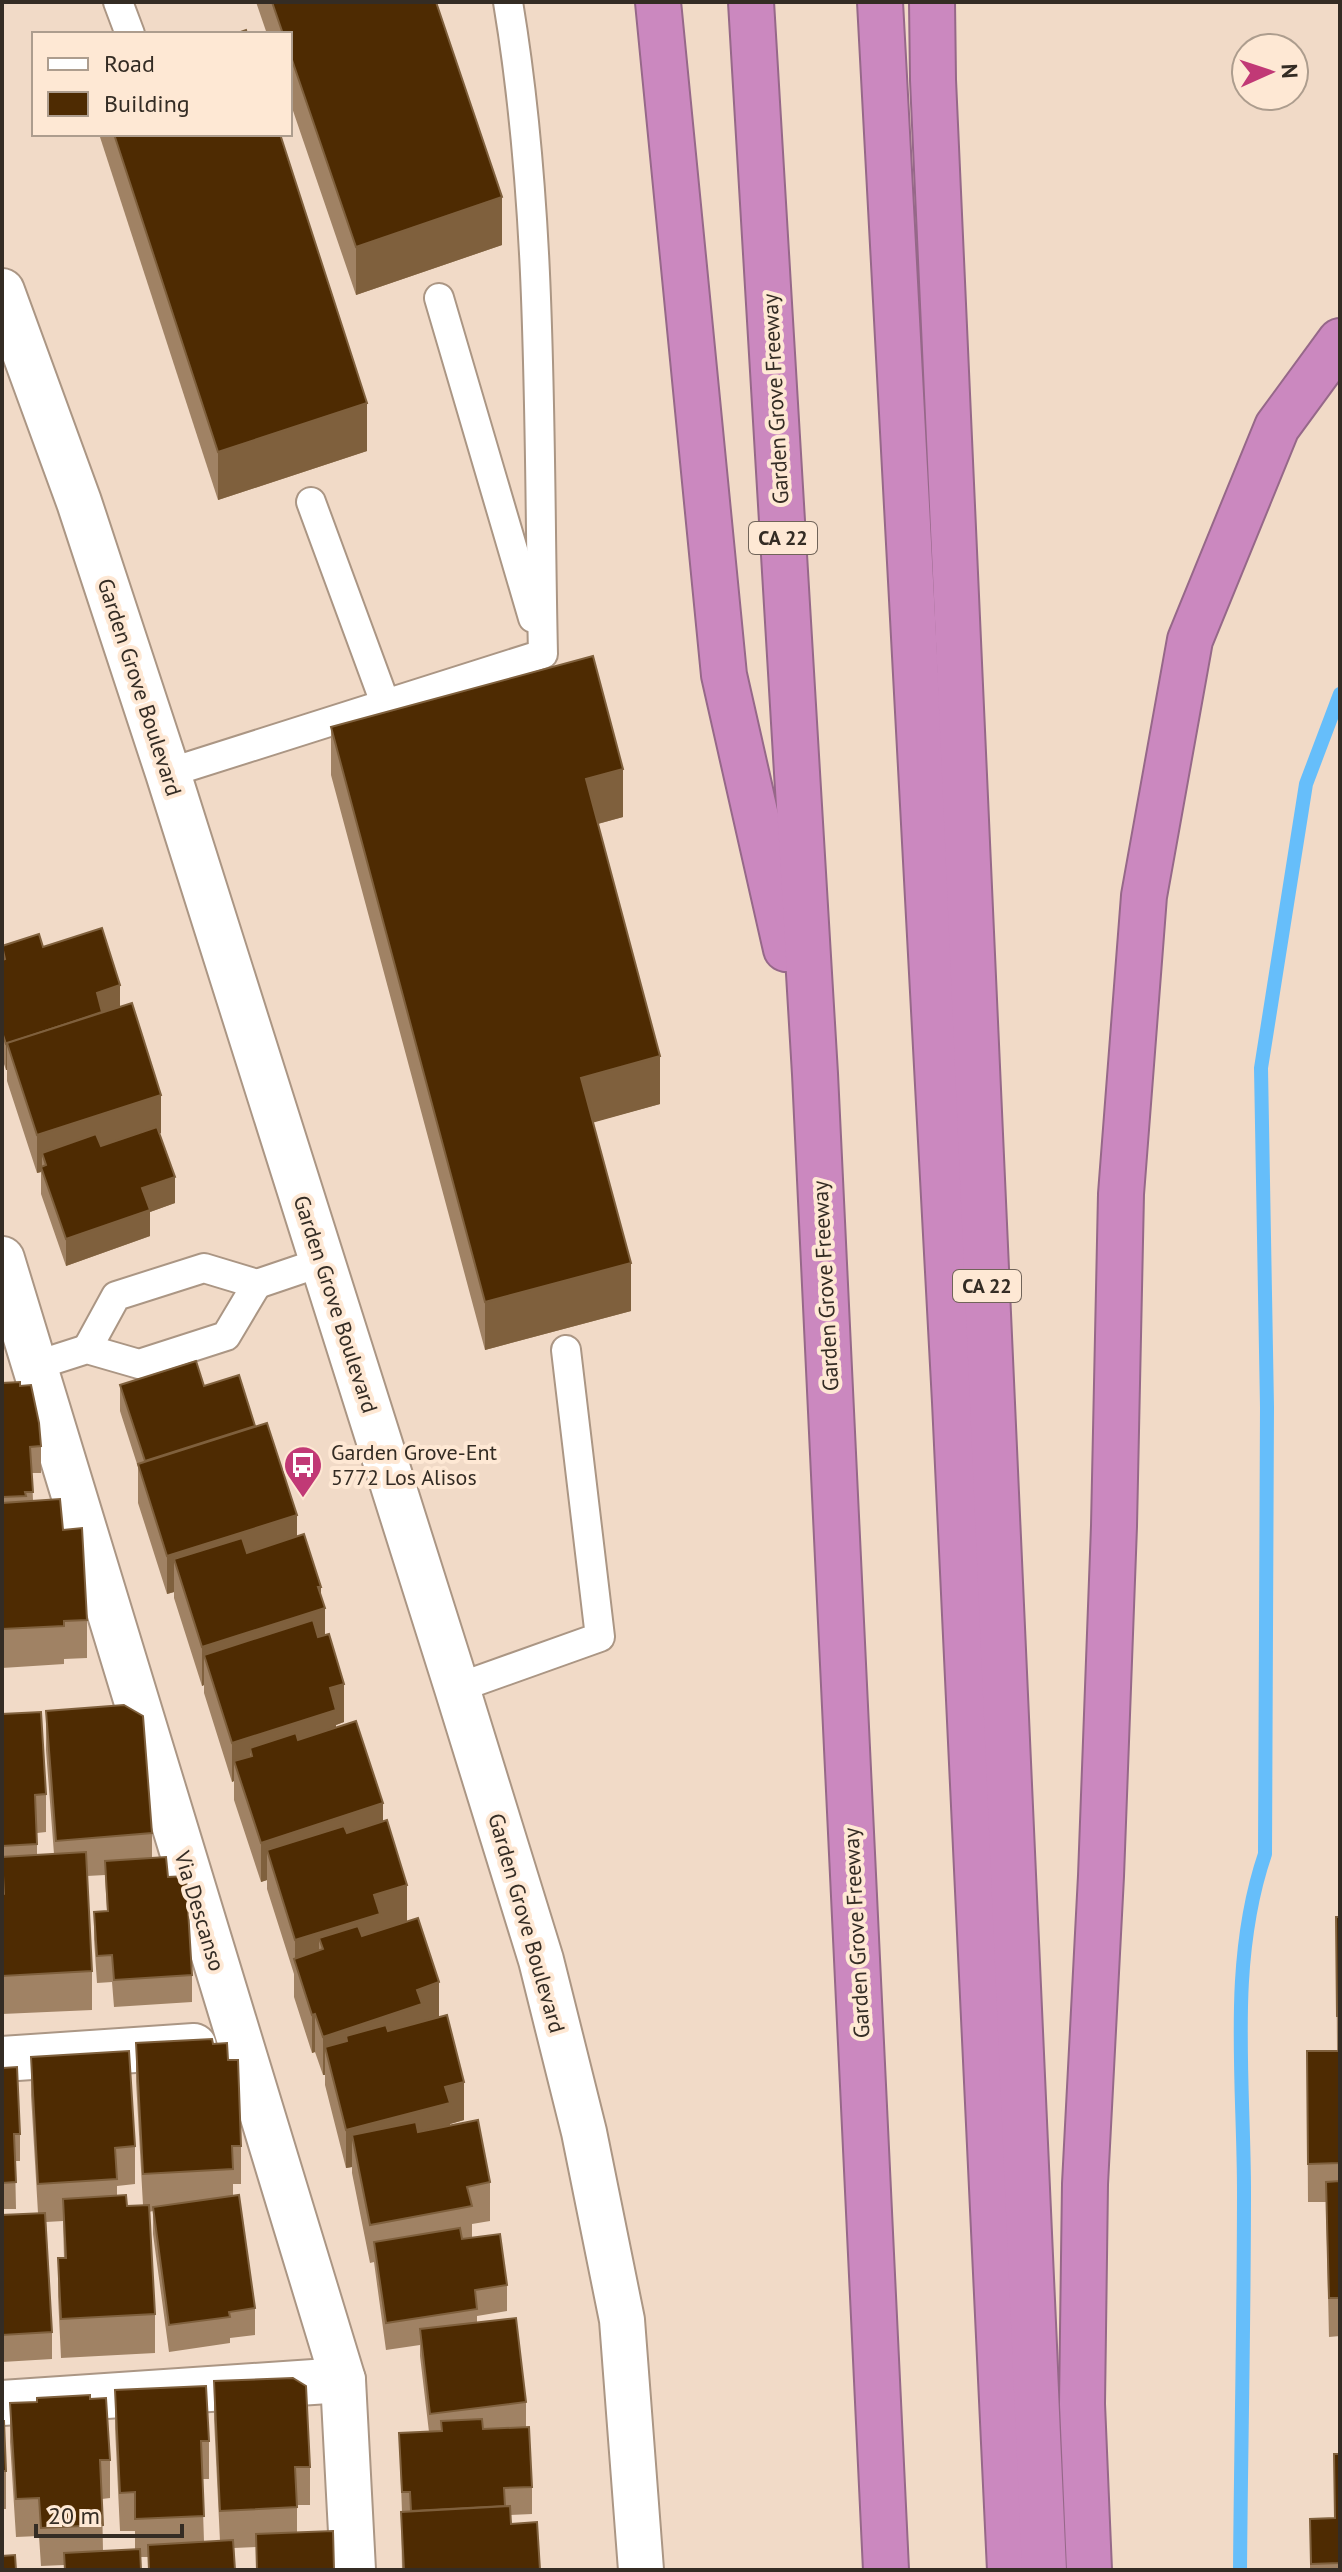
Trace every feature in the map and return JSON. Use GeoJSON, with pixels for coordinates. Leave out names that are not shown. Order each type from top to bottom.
{"type":"FeatureCollection","features":[{"type":"Feature","properties":{"kind":"highway"},"geometry":{"type":"LineString","coordinates":[[658,2],[724,675],[815,1074]]}},
{"type":"Feature","properties":{"kind":"highway","name":"Garden Grove Freeway"},"geometry":{"type":"LineString","coordinates":[[751,2],[815,1074],[886,2570]]}},
{"type":"Feature","properties":{"kind":"highway"},"geometry":{"type":"LineString","coordinates":[[880,2],[953,1370],[1010,2570]]}},
{"type":"Feature","properties":{"kind":"highway","name":"CA 22"},"geometry":{"type":"LineString","coordinates":[[932,2],[1044,2570]]}},
{"type":"Feature","properties":{"kind":"highway"},"geometry":{"type":"LineString","coordinates":[[1089,2570],[1082,2404],[1085,2184],[1114,1526],[1121,1194],[1144,896],[1190,640],[1277,427],[1340,341]]}},
{"type":"Feature","properties":{"kind":"main road","name":"Garden Grove Boulevard"},"geometry":{"type":"LineString","coordinates":[[2,291],[79,502],[168,773],[541,1960],[584,2132],[622,2320],[641,2570]]}},
{"type":"Feature","properties":{"kind":"main road","name":"Via Descanso"},"geometry":{"type":"LineString","coordinates":[[2,1259],[18,1367],[138,1706],[343,2380],[353,2570]]}},
{"type":"Feature","properties":{"kind":"main road"},"geometry":{"type":"LineString","coordinates":[[93,1710],[138,1706]]}},
{"type":"Feature","properties":{"kind":"main road"},"geometry":{"type":"LineString","coordinates":[[2,2059],[240,2043]]}},
{"type":"Feature","properties":{"kind":"main road"},"geometry":{"type":"LineString","coordinates":[[2,2403],[343,2380]]}},
{"type":"Feature","properties":{"kind":"lane"},"geometry":{"type":"LineString","coordinates":[[118,2],[129,32]]}},
{"type":"Feature","properties":{"kind":"lane"},"geometry":{"type":"LineString","coordinates":[[508,2],[522,84],[534,243],[543,654]]}},
{"type":"Feature","properties":{"kind":"lane"},"geometry":{"type":"LineString","coordinates":[[439,298],[543,654]]}},
{"type":"Feature","properties":{"kind":"lane"},"geometry":{"type":"LineString","coordinates":[[311,502],[385,703]]}},
{"type":"Feature","properties":{"kind":"lane"},"geometry":{"type":"LineString","coordinates":[[168,773],[543,654]]}},
{"type":"Feature","properties":{"kind":"lane"},"geometry":{"type":"LineString","coordinates":[[87,1349],[116,1296],[204,1268],[257,1284],[322,1262]]}},
{"type":"Feature","properties":{"kind":"lane"},"geometry":{"type":"LineString","coordinates":[[18,1367],[87,1349],[139,1364],[226,1336],[257,1284]]}},
{"type":"Feature","properties":{"kind":"lane"},"geometry":{"type":"LineString","coordinates":[[457,1688],[600,1637],[566,1350]]}},
{"type":"Feature","properties":{"kind":"building"},"geometry":{"type":"Polygon","coordinates":[[[272,2],[436,2],[502,197],[356,247],[292,60],[292,32],[282,32],[272,2]]]}},
{"type":"Feature","properties":{"kind":"building"},"geometry":{"type":"Polygon","coordinates":[[[115,136],[281,136],[367,403],[218,452],[115,136]]]}},
{"type":"Feature","properties":{"kind":"building"},"geometry":{"type":"Polygon","coordinates":[[[593,656],[623,769],[586,779],[660,1056],[581,1078],[631,1263],[485,1302],[331,727],[593,656]]]}},
{"type":"Feature","properties":{"kind":"building"},"geometry":{"type":"Polygon","coordinates":[[[102,928],[120,985],[97,993],[102,1012],[6,1044],[2,1032],[2,960],[5,959],[2,946],[39,934],[43,947],[102,928]]]}},
{"type":"Feature","properties":{"kind":"building"},"geometry":{"type":"Polygon","coordinates":[[[132,1003],[161,1095],[37,1135],[7,1043],[132,1003]]]}},
{"type":"Feature","properties":{"kind":"building"},"geometry":{"type":"Polygon","coordinates":[[[157,1127],[175,1177],[142,1188],[150,1210],[66,1239],[41,1167],[46,1165],[42,1153],[96,1134],[101,1146],[157,1127]]]}},
{"type":"Feature","properties":{"kind":"building"},"geometry":{"type":"Polygon","coordinates":[[[196,1361],[204,1386],[239,1375],[255,1426],[145,1461],[120,1385],[196,1361]]]}},
{"type":"Feature","properties":{"kind":"building"},"geometry":{"type":"Polygon","coordinates":[[[20,1382],[20,1386],[31,1385],[41,1446],[30,1447],[33,1492],[25,1492],[26,1496],[2,1497],[2,1383],[20,1382]]]}},
{"type":"Feature","properties":{"kind":"building"},"geometry":{"type":"Polygon","coordinates":[[[267,1423],[297,1515],[167,1556],[138,1464],[267,1423]]]}},
{"type":"Feature","properties":{"kind":"building"},"geometry":{"type":"Polygon","coordinates":[[[60,1499],[63,1530],[82,1528],[87,1620],[64,1621],[64,1626],[2,1629],[2,1503],[60,1499]]]}},
{"type":"Feature","properties":{"kind":"building"},"geometry":{"type":"Polygon","coordinates":[[[304,1534],[325,1608],[202,1647],[174,1559],[242,1538],[247,1553],[304,1534]]]}},
{"type":"Feature","properties":{"kind":"building"},"geometry":{"type":"Polygon","coordinates":[[[313,1620],[318,1637],[329,1634],[344,1684],[330,1688],[336,1710],[232,1743],[204,1655],[313,1620]]]}},
{"type":"Feature","properties":{"kind":"building"},"geometry":{"type":"Polygon","coordinates":[[[124,1705],[143,1716],[152,1833],[56,1841],[46,1711],[124,1705]]]}},
{"type":"Feature","properties":{"kind":"building"},"geometry":{"type":"Polygon","coordinates":[[[41,1712],[46,1794],[35,1795],[37,1844],[2,1846],[2,1714],[41,1712]]]}},
{"type":"Feature","properties":{"kind":"building"},"geometry":{"type":"Polygon","coordinates":[[[356,1721],[383,1803],[261,1843],[234,1761],[252,1756],[250,1748],[296,1733],[298,1740],[356,1721]]]}},
{"type":"Feature","properties":{"kind":"building"},"geometry":{"type":"Polygon","coordinates":[[[387,1820],[407,1885],[374,1895],[380,1914],[295,1940],[267,1850],[344,1826],[347,1833],[387,1820]]]}},
{"type":"Feature","properties":{"kind":"building"},"geometry":{"type":"Polygon","coordinates":[[[86,1852],[92,1971],[2,1976],[2,1857],[86,1852]]]}},
{"type":"Feature","properties":{"kind":"building"},"geometry":{"type":"Polygon","coordinates":[[[166,1857],[168,1877],[186,1876],[192,1975],[114,1980],[112,1955],[97,1956],[94,1912],[108,1911],[105,1861],[166,1857]]]}},
{"type":"Feature","properties":{"kind":"building"},"geometry":{"type":"Polygon","coordinates":[[[1336,1917],[1340,1917],[1340,2016],[1337,2016],[1336,1917]]]}},
{"type":"Feature","properties":{"kind":"building"},"geometry":{"type":"Polygon","coordinates":[[[418,1918],[439,1982],[417,1990],[422,2004],[323,2037],[315,2014],[312,2015],[294,1959],[323,1949],[319,1938],[358,1926],[362,1936],[418,1918]]]}},
{"type":"Feature","properties":{"kind":"building"},"geometry":{"type":"Polygon","coordinates":[[[447,2015],[464,2082],[445,2087],[450,2103],[346,2130],[325,2047],[347,2041],[346,2036],[386,2025],[388,2031],[447,2015]]]}},
{"type":"Feature","properties":{"kind":"building"},"geometry":{"type":"Polygon","coordinates":[[[212,2039],[213,2044],[227,2043],[228,2060],[238,2060],[241,2146],[232,2146],[233,2169],[143,2174],[136,2043],[212,2039]]]}},
{"type":"Feature","properties":{"kind":"building"},"geometry":{"type":"Polygon","coordinates":[[[129,2051],[135,2146],[115,2148],[117,2179],[38,2184],[31,2057],[129,2051]]]}},
{"type":"Feature","properties":{"kind":"building"},"geometry":{"type":"Polygon","coordinates":[[[1307,2051],[1340,2051],[1340,2163],[1308,2164],[1307,2051]]]}},
{"type":"Feature","properties":{"kind":"building"},"geometry":{"type":"Polygon","coordinates":[[[2,2063],[3,2068],[17,2067],[20,2134],[14,2134],[16,2182],[2,2183],[2,2063]]]}},
{"type":"Feature","properties":{"kind":"building"},"geometry":{"type":"Polygon","coordinates":[[[478,2120],[490,2182],[467,2187],[472,2206],[370,2225],[352,2135],[416,2122],[418,2132],[478,2120]]]}},
{"type":"Feature","properties":{"kind":"building"},"geometry":{"type":"Polygon","coordinates":[[[1340,2181],[1340,2298],[1329,2298],[1326,2182],[1340,2181]]]}},
{"type":"Feature","properties":{"kind":"building"},"geometry":{"type":"Polygon","coordinates":[[[126,2195],[127,2206],[149,2205],[155,2314],[61,2319],[58,2258],[66,2258],[63,2199],[126,2195]]]}},
{"type":"Feature","properties":{"kind":"building"},"geometry":{"type":"Polygon","coordinates":[[[239,2195],[255,2308],[229,2312],[230,2317],[169,2325],[153,2207],[239,2195]]]}},
{"type":"Feature","properties":{"kind":"building"},"geometry":{"type":"Polygon","coordinates":[[[45,2213],[52,2332],[2,2335],[2,2215],[45,2213]]]}},
{"type":"Feature","properties":{"kind":"building"},"geometry":{"type":"Polygon","coordinates":[[[460,2228],[462,2239],[500,2234],[507,2285],[475,2290],[477,2309],[386,2323],[374,2242],[460,2228]]]}},
{"type":"Feature","properties":{"kind":"building"},"geometry":{"type":"Polygon","coordinates":[[[516,2318],[526,2402],[430,2414],[420,2329],[516,2318]]]}},
{"type":"Feature","properties":{"kind":"building"},"geometry":{"type":"Polygon","coordinates":[[[293,2378],[306,2386],[310,2467],[295,2467],[297,2507],[220,2511],[214,2381],[293,2378]]]}},
{"type":"Feature","properties":{"kind":"building"},"geometry":{"type":"Polygon","coordinates":[[[206,2386],[209,2441],[201,2441],[204,2516],[135,2519],[135,2492],[120,2493],[115,2390],[206,2386]]]}},
{"type":"Feature","properties":{"kind":"building"},"geometry":{"type":"Polygon","coordinates":[[[90,2395],[90,2399],[106,2398],[110,2460],[100,2460],[103,2525],[41,2528],[39,2498],[16,2499],[10,2403],[90,2395]]]}},
{"type":"Feature","properties":{"kind":"building"},"geometry":{"type":"Polygon","coordinates":[[[482,2419],[483,2429],[529,2427],[532,2487],[504,2488],[505,2506],[411,2511],[410,2492],[402,2492],[399,2433],[442,2431],[441,2421],[482,2419]]]}},
{"type":"Feature","properties":{"kind":"building"},"geometry":{"type":"Polygon","coordinates":[[[4,2421],[6,2471],[2,2471],[4,2421]]]}},
{"type":"Feature","properties":{"kind":"building"},"geometry":{"type":"Polygon","coordinates":[[[1334,2454],[1340,2454],[1340,2563],[1311,2564],[1310,2519],[1335,2518],[1334,2454]]]}},
{"type":"Feature","properties":{"kind":"building"},"geometry":{"type":"Polygon","coordinates":[[[510,2506],[511,2524],[537,2522],[540,2570],[404,2570],[401,2512],[510,2506]]]}},
{"type":"Feature","properties":{"kind":"building"},"geometry":{"type":"Polygon","coordinates":[[[333,2531],[334,2570],[257,2570],[256,2534],[333,2531]]]}},
{"type":"Feature","properties":{"kind":"building"},"geometry":{"type":"Polygon","coordinates":[[[233,2540],[235,2570],[149,2570],[148,2545],[233,2540]]]}},
{"type":"Feature","properties":{"kind":"building"},"geometry":{"type":"Polygon","coordinates":[[[140,2549],[141,2570],[65,2570],[64,2553],[140,2549]]]}},
{"type":"Feature","properties":{"kind":"building"},"geometry":{"type":"Polygon","coordinates":[[[15,2555],[16,2570],[2,2570],[2,2556],[15,2555]]]}},
{"type":"Feature","properties":{"kind":"waterway"},"geometry":{"type":"LineString","coordinates":[[1240,2570],[1244,2239],[1242,1979],[1253,1895],[1265,1854],[1267,1407],[1261,1068],[1306,784],[1340,694]]}},
{"type":"Feature","properties":{"kind":"place","name":"Garden Grove-Ent 5772 Los Alisos"},"geometry":{"type":"Point","coordinates":[303,1499]}}]}
